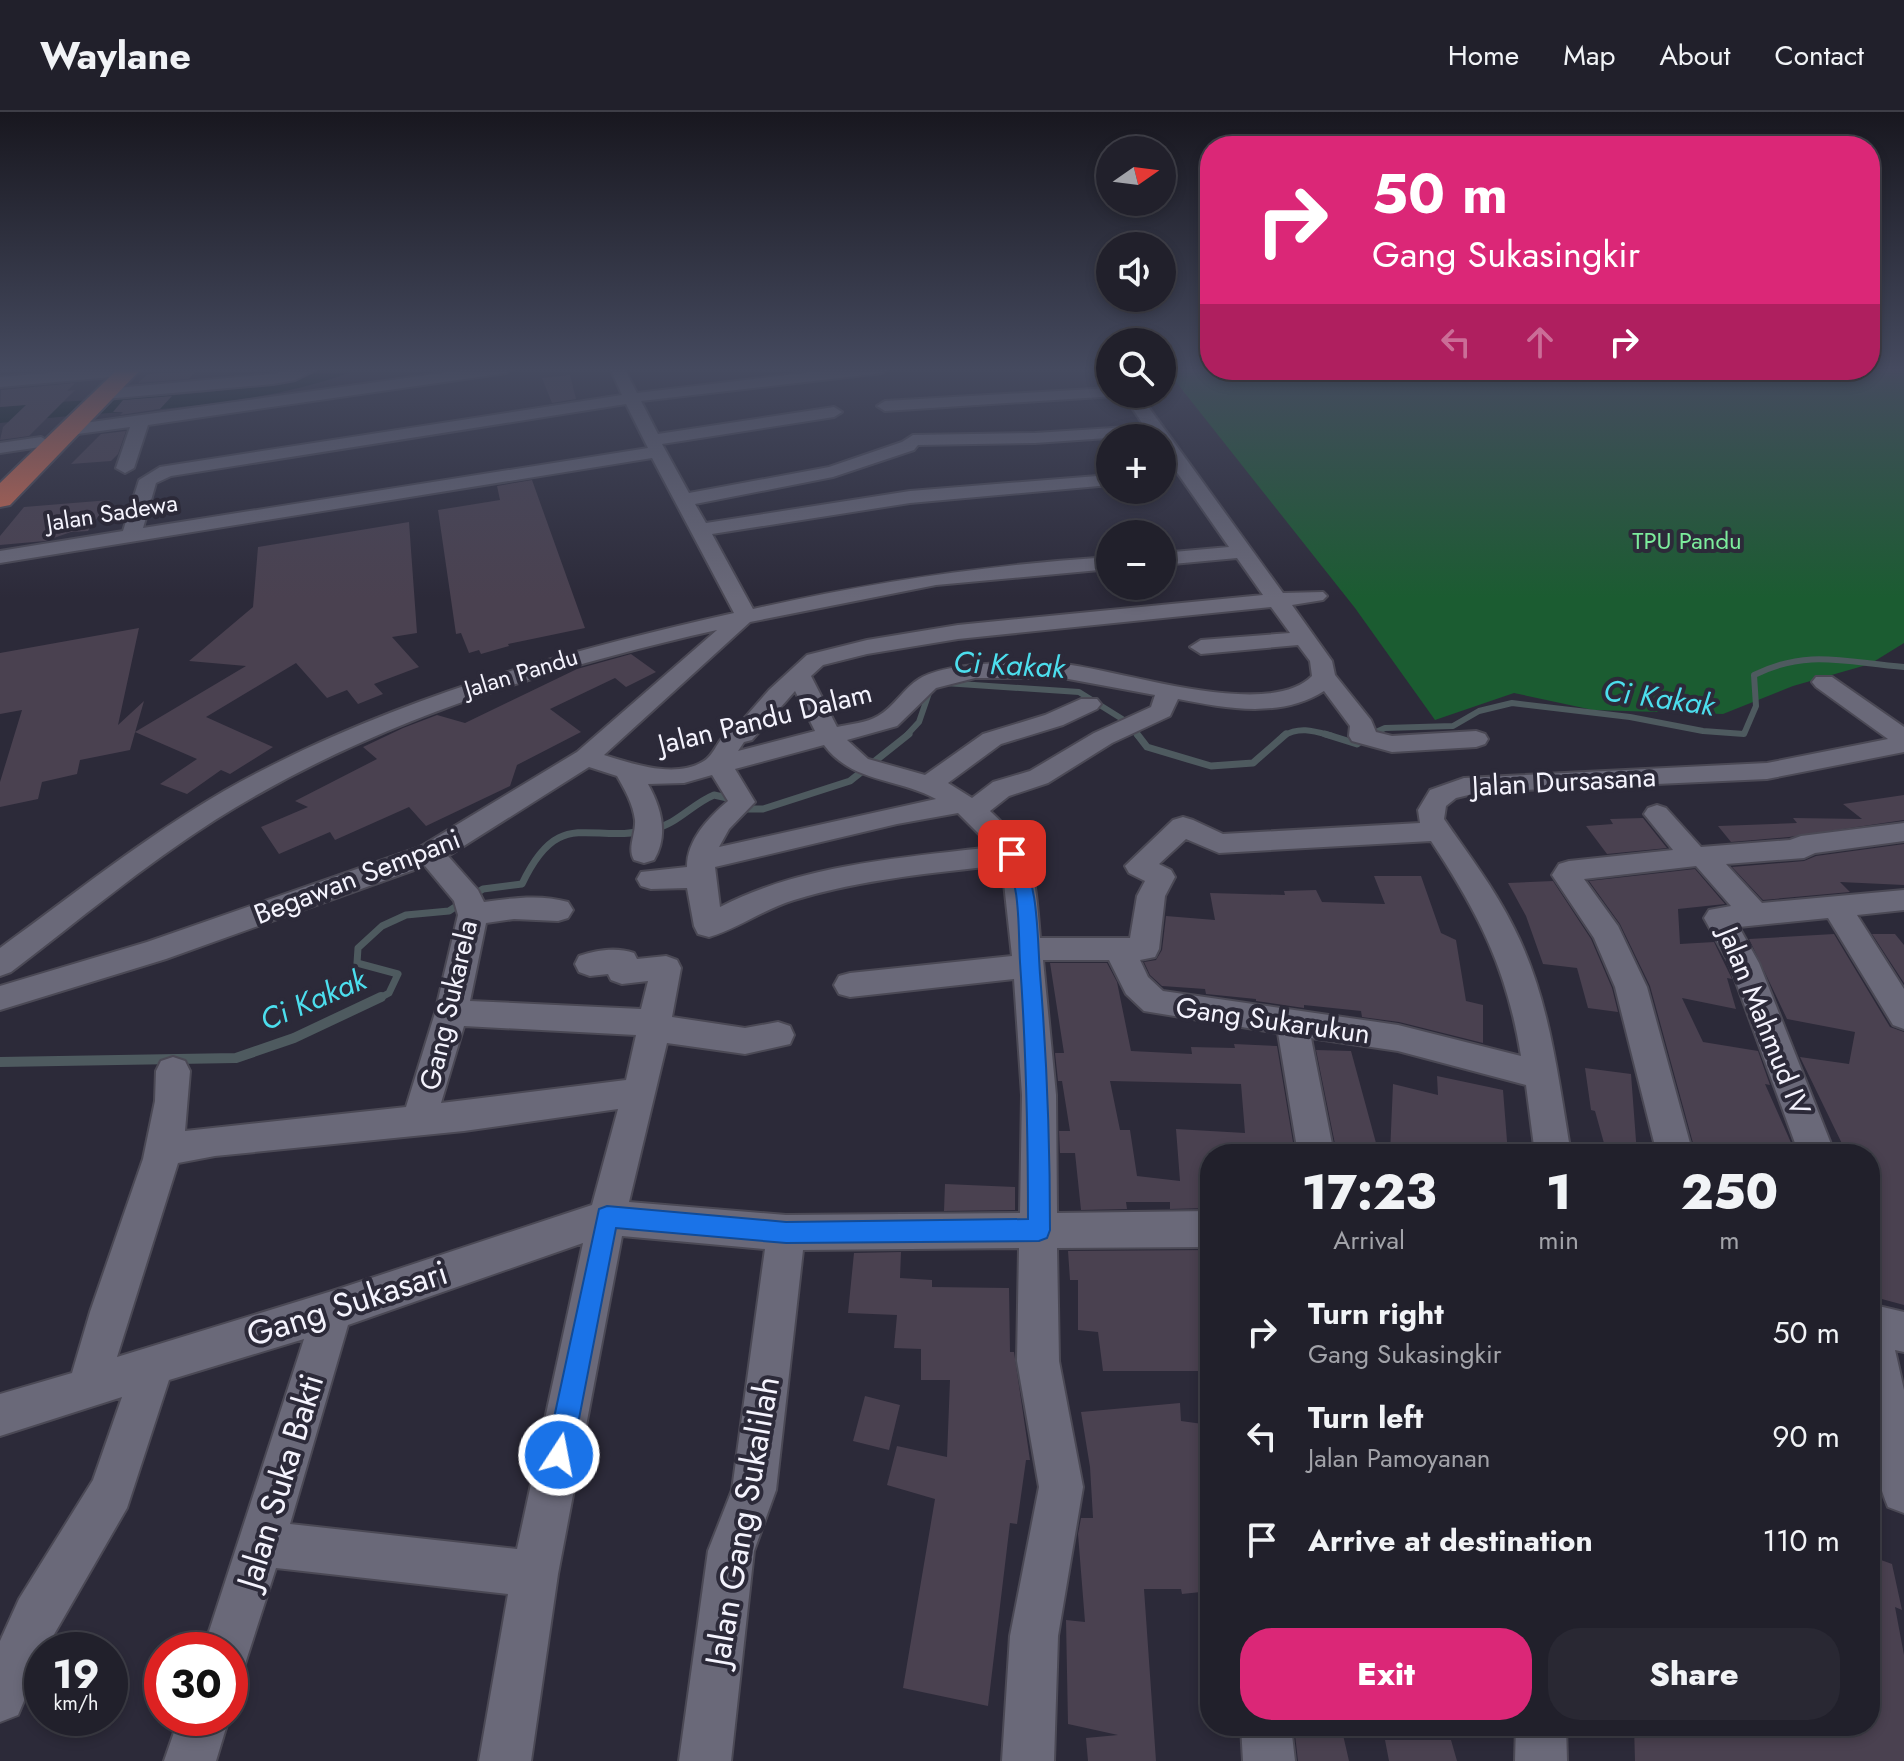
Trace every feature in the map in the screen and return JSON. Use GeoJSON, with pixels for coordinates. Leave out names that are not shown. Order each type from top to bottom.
{"type":"FeatureCollection","features":[{"type":"Feature","properties":{"kind":"highway"},"geometry":{"type":"LineString","coordinates":[[0,499],[44,445]]}},
{"type":"Feature","properties":{"kind":"street"},"geometry":{"type":"LineString","coordinates":[[125,468],[133,445]]}},
{"type":"Feature","properties":{"kind":"street"},"geometry":{"type":"LineString","coordinates":[[196,466],[200,445]]}},
{"type":"Feature","properties":{"kind":"street"},"geometry":{"type":"LineString","coordinates":[[131,537],[150,477],[160,472],[331,445]]}},
{"type":"Feature","properties":{"kind":"street","name":"Jalan Sadewa"},"geometry":{"type":"LineString","coordinates":[[0,557],[661,445]]}},
{"type":"Feature","properties":{"kind":"street"},"geometry":{"type":"LineString","coordinates":[[684,500],[833,472],[883,457],[909,445]]}},
{"type":"Feature","properties":{"kind":"street"},"geometry":{"type":"LineString","coordinates":[[655,446],[746,616]]}},
{"type":"Feature","properties":{"kind":"street"},"geometry":{"type":"LineString","coordinates":[[0,448],[41,448]]}},
{"type":"Feature","properties":{"kind":"street"},"geometry":{"type":"LineString","coordinates":[[1176,458],[1321,661],[1324,676],[1362,725],[1365,738],[1392,744],[1476,739]]}},
{"type":"Feature","properties":{"kind":"street"},"geometry":{"type":"LineString","coordinates":[[833,472],[857,504]]}},
{"type":"Feature","properties":{"kind":"street"},"geometry":{"type":"LineString","coordinates":[[1176,476],[1188,475]]}},
{"type":"Feature","properties":{"kind":"street"},"geometry":{"type":"LineString","coordinates":[[701,530],[857,504],[965,491],[1096,481]]}},
{"type":"Feature","properties":{"kind":"street"},"geometry":{"type":"LineString","coordinates":[[1176,558],[1242,552]]}},
{"type":"Feature","properties":{"kind":"street","name":"Jalan Pandu"},"geometry":{"type":"LineString","coordinates":[[0,964],[234,797],[369,727],[467,689],[574,656],[746,616],[939,579],[1096,564]]}},
{"type":"Feature","properties":{"kind":"street"},"geometry":{"type":"LineString","coordinates":[[1012,854],[811,885],[737,909],[709,926],[700,869],[708,837],[740,805],[731,780],[716,764],[735,737],[743,735],[777,695],[815,660],[943,634],[1316,596]]}},
{"type":"Feature","properties":{"kind":"street","name":"Begawan Sempani"},"geometry":{"type":"LineString","coordinates":[[0,998],[155,951],[430,854],[586,758],[746,616]]}},
{"type":"Feature","properties":{"kind":"street"},"geometry":{"type":"LineString","coordinates":[[1201,647],[1305,638]]}},
{"type":"Feature","properties":{"kind":"street","name":"Jalan Pandu Dalam"},"geometry":{"type":"LineString","coordinates":[[586,758],[627,771],[663,777],[684,775],[716,764],[882,724],[928,683],[960,673],[1005,669],[1063,671],[1220,700],[1271,702],[1303,694],[1320,683],[1324,676]]}},
{"type":"Feature","properties":{"kind":"street"},"geometry":{"type":"LineString","coordinates":[[799,676],[831,736],[851,759],[928,785],[966,808],[1001,839],[1012,854],[1022,883],[1039,1095],[1038,1361],[1061,1487],[1034,1636],[1028,1761]]}},
{"type":"Feature","properties":{"kind":"street"},"geometry":{"type":"LineString","coordinates":[[1818,690],[1897,744]]}},
{"type":"Feature","properties":{"kind":"street"},"geometry":{"type":"LineString","coordinates":[[627,771],[644,799],[648,847],[700,869],[966,808],[1002,788],[1010,789],[1046,772],[1161,711],[1169,691]]}},
{"type":"Feature","properties":{"kind":"street"},"geometry":{"type":"LineString","coordinates":[[928,785],[992,739],[1054,720],[1089,704]]}},
{"type":"Feature","properties":{"kind":"street","name":"Jalan Dursasana"},"geometry":{"type":"LineString","coordinates":[[1439,831],[1431,819],[1431,808],[1443,793],[1455,788],[1767,771],[1897,744]]}},
{"type":"Feature","properties":{"kind":"street"},"geometry":{"type":"LineString","coordinates":[[1657,814],[1755,914],[1904,900]]}},
{"type":"Feature","properties":{"kind":"street"},"geometry":{"type":"LineString","coordinates":[[850,985],[1029,957],[1119,948],[1140,952],[1144,949],[1151,896],[1161,877],[1139,866],[1183,826],[1219,844],[1439,831],[1483,899],[1506,944],[1524,993],[1543,1076],[1552,1144]]}},
{"type":"Feature","properties":{"kind":"street"},"geometry":{"type":"LineString","coordinates":[[1672,1144],[1631,987],[1607,934],[1566,875],[1569,871],[1623,863],[1804,848],[1801,845],[1904,832]]}},
{"type":"Feature","properties":{"kind":"street","name":"Gang Sukarela"},"geometry":{"type":"LineString","coordinates":[[417,1121],[431,1087],[451,1013],[471,908],[430,854]]}},
{"type":"Feature","properties":{"kind":"street"},"geometry":{"type":"LineString","coordinates":[[1835,905],[1904,1016]]}},
{"type":"Feature","properties":{"kind":"street"},"geometry":{"type":"LineString","coordinates":[[471,908],[558,910]]}},
{"type":"Feature","properties":{"kind":"street","name":"Jalan Mahmud IV"},"geometry":{"type":"LineString","coordinates":[[1755,914],[1719,918],[1744,963],[1813,1144]]}},
{"type":"Feature","properties":{"kind":"street","name":"Gang Sukarukun"},"geometry":{"type":"LineString","coordinates":[[1119,948],[1134,983],[1155,1002],[1398,1038],[1543,1076]]}},
{"type":"Feature","properties":{"kind":"street"},"geometry":{"type":"LineString","coordinates":[[505,1761],[535,1574],[607,1217],[640,1092],[666,968],[622,972],[623,961],[590,964]]}},
{"type":"Feature","properties":{"kind":"street"},"geometry":{"type":"LineString","coordinates":[[451,1013],[508,1014],[597,1024],[655,1026],[745,1041],[778,1035]]}},
{"type":"Feature","properties":{"kind":"street"},"geometry":{"type":"LineString","coordinates":[[1292,1021],[1314,1144]]}},
{"type":"Feature","properties":{"kind":"street"},"geometry":{"type":"LineString","coordinates":[[88,1389],[112,1303],[164,1150],[172,1118],[173,1071]]}},
{"type":"Feature","properties":{"kind":"street","name":"Gang Sukarela"},"geometry":{"type":"LineString","coordinates":[[164,1150],[302,1130],[417,1121],[640,1092]]}},
{"type":"Feature","properties":{"kind":"street"},"geometry":{"type":"LineString","coordinates":[[607,1217],[786,1233],[1200,1229]]}},
{"type":"Feature","properties":{"kind":"street","name":"Gang Sukasari"},"geometry":{"type":"LineString","coordinates":[[0,1415],[88,1389],[154,1364],[332,1311],[607,1217]]}},
{"type":"Feature","properties":{"kind":"street","name":"Jalan Gang Sukalilah"},"geometry":{"type":"LineString","coordinates":[[705,1761],[731,1551],[754,1490],[786,1233]]}},
{"type":"Feature","properties":{"kind":"street","name":"Jalan Suka Bakti"},"geometry":{"type":"LineString","coordinates":[[233,1632],[332,1311]]}},
{"type":"Feature","properties":{"kind":"street"},"geometry":{"type":"LineString","coordinates":[[1880,1328],[1904,1332]]}},
{"type":"Feature","properties":{"kind":"street"},"geometry":{"type":"LineString","coordinates":[[0,1697],[36,1616],[111,1492],[154,1364]]}},
{"type":"Feature","properties":{"kind":"street"},"geometry":{"type":"LineString","coordinates":[[1880,1375],[1904,1491]]}},
{"type":"Feature","properties":{"kind":"street"},"geometry":{"type":"LineString","coordinates":[[262,1544],[535,1574]]}},
{"type":"Feature","properties":{"kind":"street"},"geometry":{"type":"LineString","coordinates":[[190,1761],[198,1736]]}},
{"type":"Feature","properties":{"kind":"street"},"geometry":{"type":"LineString","coordinates":[[1267,1736],[1269,1761]]}},
{"type":"Feature","properties":{"kind":"street"},"geometry":{"type":"LineString","coordinates":[[1541,1736],[1541,1761]]}},
{"type":"Feature","properties":{"kind":"green space","name":"TPU Pandu"},"geometry":{"type":"Polygon","coordinates":[[[1226,445],[1904,445],[1904,643],[1870,664],[1793,686],[1723,714],[1593,710],[1514,693],[1435,720],[1355,608],[1226,445]]]}},
{"type":"Feature","properties":{"kind":"building"},"geometry":{"type":"Polygon","coordinates":[[[90,445],[121,445],[111,461],[71,464],[90,445]]]}},
{"type":"Feature","properties":{"kind":"building"},"geometry":{"type":"Polygon","coordinates":[[[532,480],[585,628],[508,644],[481,654],[479,650],[469,653],[461,633],[456,634],[438,510],[500,500],[497,486],[532,480]]]}},
{"type":"Feature","properties":{"kind":"building"},"geometry":{"type":"Polygon","coordinates":[[[110,500],[88,531],[71,532],[45,541],[0,545],[0,536],[24,507],[110,500]]]}},
{"type":"Feature","properties":{"kind":"building"},"geometry":{"type":"Polygon","coordinates":[[[409,522],[417,633],[392,637],[419,667],[374,684],[383,694],[358,704],[347,690],[327,698],[296,663],[206,717],[273,747],[230,774],[221,770],[187,794],[160,784],[197,759],[135,732],[246,666],[189,661],[253,607],[258,547],[409,522]]]}},
{"type":"Feature","properties":{"kind":"building"},"geometry":{"type":"Polygon","coordinates":[[[139,628],[118,725],[144,701],[130,750],[80,760],[77,774],[42,782],[38,799],[0,807],[0,782],[22,710],[0,714],[0,653],[139,628]]]}},
{"type":"Feature","properties":{"kind":"building"},"geometry":{"type":"Polygon","coordinates":[[[631,654],[656,672],[626,687],[615,678],[550,709],[581,732],[517,765],[510,786],[426,826],[409,807],[335,840],[330,832],[279,854],[261,827],[308,807],[295,801],[377,759],[363,747],[403,728],[437,715],[465,723],[577,669],[631,654]]]}},
{"type":"Feature","properties":{"kind":"building"},"geometry":{"type":"Polygon","coordinates":[[[1904,795],[1904,820],[1731,842],[1718,826],[1797,823],[1793,818],[1862,819],[1843,804],[1904,795]]]}},
{"type":"Feature","properties":{"kind":"building"},"geometry":{"type":"Polygon","coordinates":[[[1643,818],[1667,848],[1607,854],[1586,826],[1613,824],[1610,819],[1643,818]]]}},
{"type":"Feature","properties":{"kind":"building"},"geometry":{"type":"Polygon","coordinates":[[[1904,844],[1904,885],[1840,882],[1850,892],[1763,900],[1732,867],[1804,861],[1816,856],[1904,844]]]}},
{"type":"Feature","properties":{"kind":"building"},"geometry":{"type":"Polygon","coordinates":[[[1695,869],[1725,904],[1678,909],[1680,944],[1714,942],[1732,979],[1727,978],[1736,1009],[1682,998],[1703,1042],[1758,1051],[1770,1085],[1765,1084],[1792,1144],[1693,1144],[1650,986],[1620,924],[1589,881],[1695,869]]]}},
{"type":"Feature","properties":{"kind":"building"},"geometry":{"type":"Polygon","coordinates":[[[1374,876],[1421,876],[1441,933],[1456,940],[1466,1001],[1483,1005],[1483,1043],[1399,1022],[1362,1017],[1361,1011],[1304,1005],[1304,1008],[1206,994],[1205,989],[1162,986],[1150,975],[1144,962],[1156,960],[1162,950],[1166,916],[1215,920],[1210,893],[1285,895],[1284,891],[1316,890],[1322,902],[1385,904],[1374,876]]]}},
{"type":"Feature","properties":{"kind":"building"},"geometry":{"type":"Polygon","coordinates":[[[1553,881],[1591,939],[1612,988],[1618,1012],[1588,1008],[1577,968],[1543,964],[1526,916],[1508,883],[1553,881]]]}},
{"type":"Feature","properties":{"kind":"building"},"geometry":{"type":"Polygon","coordinates":[[[1834,934],[1890,1027],[1904,1032],[1904,1305],[1880,1299],[1880,1144],[1842,1144],[1800,1057],[1849,1064],[1855,1032],[1787,1019],[1749,939],[1834,934]]]}},
{"type":"Feature","properties":{"kind":"building"},"geometry":{"type":"Polygon","coordinates":[[[1872,934],[1895,934],[1904,945],[1904,983],[1872,934]]]}},
{"type":"Feature","properties":{"kind":"building"},"geometry":{"type":"Polygon","coordinates":[[[1050,963],[1107,963],[1117,982],[1131,1051],[1192,1054],[1191,1047],[1235,1048],[1234,1044],[1277,1046],[1293,1144],[1200,1144],[1200,1208],[1170,1209],[1170,1202],[1126,1202],[1127,1209],[1081,1210],[1075,1153],[1060,1153],[1059,1131],[1070,1131],[1055,1053],[1064,1053],[1050,963]],[[1110,1081],[1120,1130],[1130,1130],[1137,1176],[1180,1181],[1176,1129],[1245,1133],[1241,1084],[1110,1081]]]}},
{"type":"Feature","properties":{"kind":"building"},"geometry":{"type":"Polygon","coordinates":[[[1316,1050],[1351,1051],[1376,1144],[1335,1144],[1316,1050]]]}},
{"type":"Feature","properties":{"kind":"building"},"geometry":{"type":"Polygon","coordinates":[[[1585,1068],[1631,1074],[1636,1144],[1604,1144],[1595,1111],[1591,1110],[1585,1068]]]}},
{"type":"Feature","properties":{"kind":"building"},"geometry":{"type":"Polygon","coordinates":[[[1437,1076],[1503,1090],[1507,1144],[1390,1144],[1393,1084],[1438,1095],[1437,1076]]]}},
{"type":"Feature","properties":{"kind":"building"},"geometry":{"type":"Polygon","coordinates":[[[945,1184],[1015,1187],[1015,1210],[944,1211],[945,1184]]]}},
{"type":"Feature","properties":{"kind":"building"},"geometry":{"type":"Polygon","coordinates":[[[1200,1250],[1200,1371],[1103,1371],[1098,1332],[1078,1330],[1078,1280],[1070,1280],[1068,1251],[1200,1250]]]}},
{"type":"Feature","properties":{"kind":"building"},"geometry":{"type":"Polygon","coordinates":[[[901,1252],[900,1278],[932,1280],[932,1287],[1009,1288],[1010,1352],[1014,1352],[1030,1460],[1026,1460],[1017,1524],[1010,1523],[988,1706],[903,1688],[935,1499],[887,1485],[897,1446],[947,1457],[950,1380],[921,1380],[921,1349],[894,1348],[897,1315],[848,1313],[854,1253],[901,1252]]]}},
{"type":"Feature","properties":{"kind":"building"},"geometry":{"type":"Polygon","coordinates":[[[865,1396],[900,1405],[889,1450],[853,1441],[865,1396]]]}},
{"type":"Feature","properties":{"kind":"building"},"geometry":{"type":"Polygon","coordinates":[[[1180,1403],[1181,1421],[1200,1424],[1200,1592],[1182,1594],[1181,1589],[1144,1589],[1156,1761],[1088,1761],[1086,1738],[1118,1735],[1068,1724],[1066,1620],[1085,1622],[1078,1534],[1081,1518],[1093,1518],[1090,1467],[1081,1412],[1180,1403]]]}},
{"type":"Feature","properties":{"kind":"building"},"geometry":{"type":"Polygon","coordinates":[[[1880,1560],[1892,1564],[1902,1610],[1895,1607],[1904,1655],[1904,1761],[1635,1761],[1634,1736],[1880,1736],[1880,1560]]]}},
{"type":"Feature","properties":{"kind":"building"},"geometry":{"type":"Polygon","coordinates":[[[1295,1736],[1343,1736],[1349,1761],[1298,1761],[1295,1736]]]}},
{"type":"Feature","properties":{"kind":"building"},"geometry":{"type":"Polygon","coordinates":[[[1385,1740],[1451,1740],[1457,1761],[1389,1761],[1385,1740]]]}},
{"type":"Feature","properties":{"kind":"waterway","name":"Ci Kakak"},"geometry":{"type":"LineString","coordinates":[[1367,736],[1385,728],[1453,726],[1479,711],[1512,703],[1630,717],[1703,731],[1744,734],[1756,706],[1754,675],[1793,662],[1828,659],[1904,667]]}},
{"type":"Feature","properties":{"kind":"waterway","name":"Ci Kakak"},"geometry":{"type":"LineString","coordinates":[[945,683],[1079,692],[1127,722],[1138,736]]}},
{"type":"Feature","properties":{"kind":"waterway","name":"Ci Kakak"},"geometry":{"type":"LineString","coordinates":[[906,736],[919,722],[930,690]]}},
{"type":"Feature","properties":{"kind":"waterway","name":"Ci Kakak"},"geometry":{"type":"LineString","coordinates":[[1285,735],[1301,730],[1328,735]]}},
{"type":"Feature","properties":{"kind":"waterway","name":"Ci Kakak"},"geometry":{"type":"LineString","coordinates":[[378,999],[389,993],[398,974],[357,963],[358,948],[382,926],[406,915],[449,911],[483,889],[522,884],[536,859],[563,836],[654,829],[670,823],[714,795],[732,799],[741,809],[763,809],[850,781],[909,734]]}},
{"type":"Feature","properties":{"kind":"waterway","name":"Ci Kakak"},"geometry":{"type":"LineString","coordinates":[[1137,734],[1147,747],[1211,766],[1253,763],[1285,735]]}},
{"type":"Feature","properties":{"kind":"waterway","name":"Ci Kakak"},"geometry":{"type":"LineString","coordinates":[[1328,735],[1357,744],[1369,734]]}},
{"type":"Feature","properties":{"kind":"waterway","name":"Ci Kakak"},"geometry":{"type":"LineString","coordinates":[[0,1062],[236,1058],[294,1038],[381,997]]}},
{"type":"Feature","properties":{"kind":"route"},"geometry":{"type":"LineString","coordinates":[[559,1455],[607,1217],[786,1233],[1039,1230],[1039,1095],[1029,949],[1023,892],[1012,854]]}}]}
